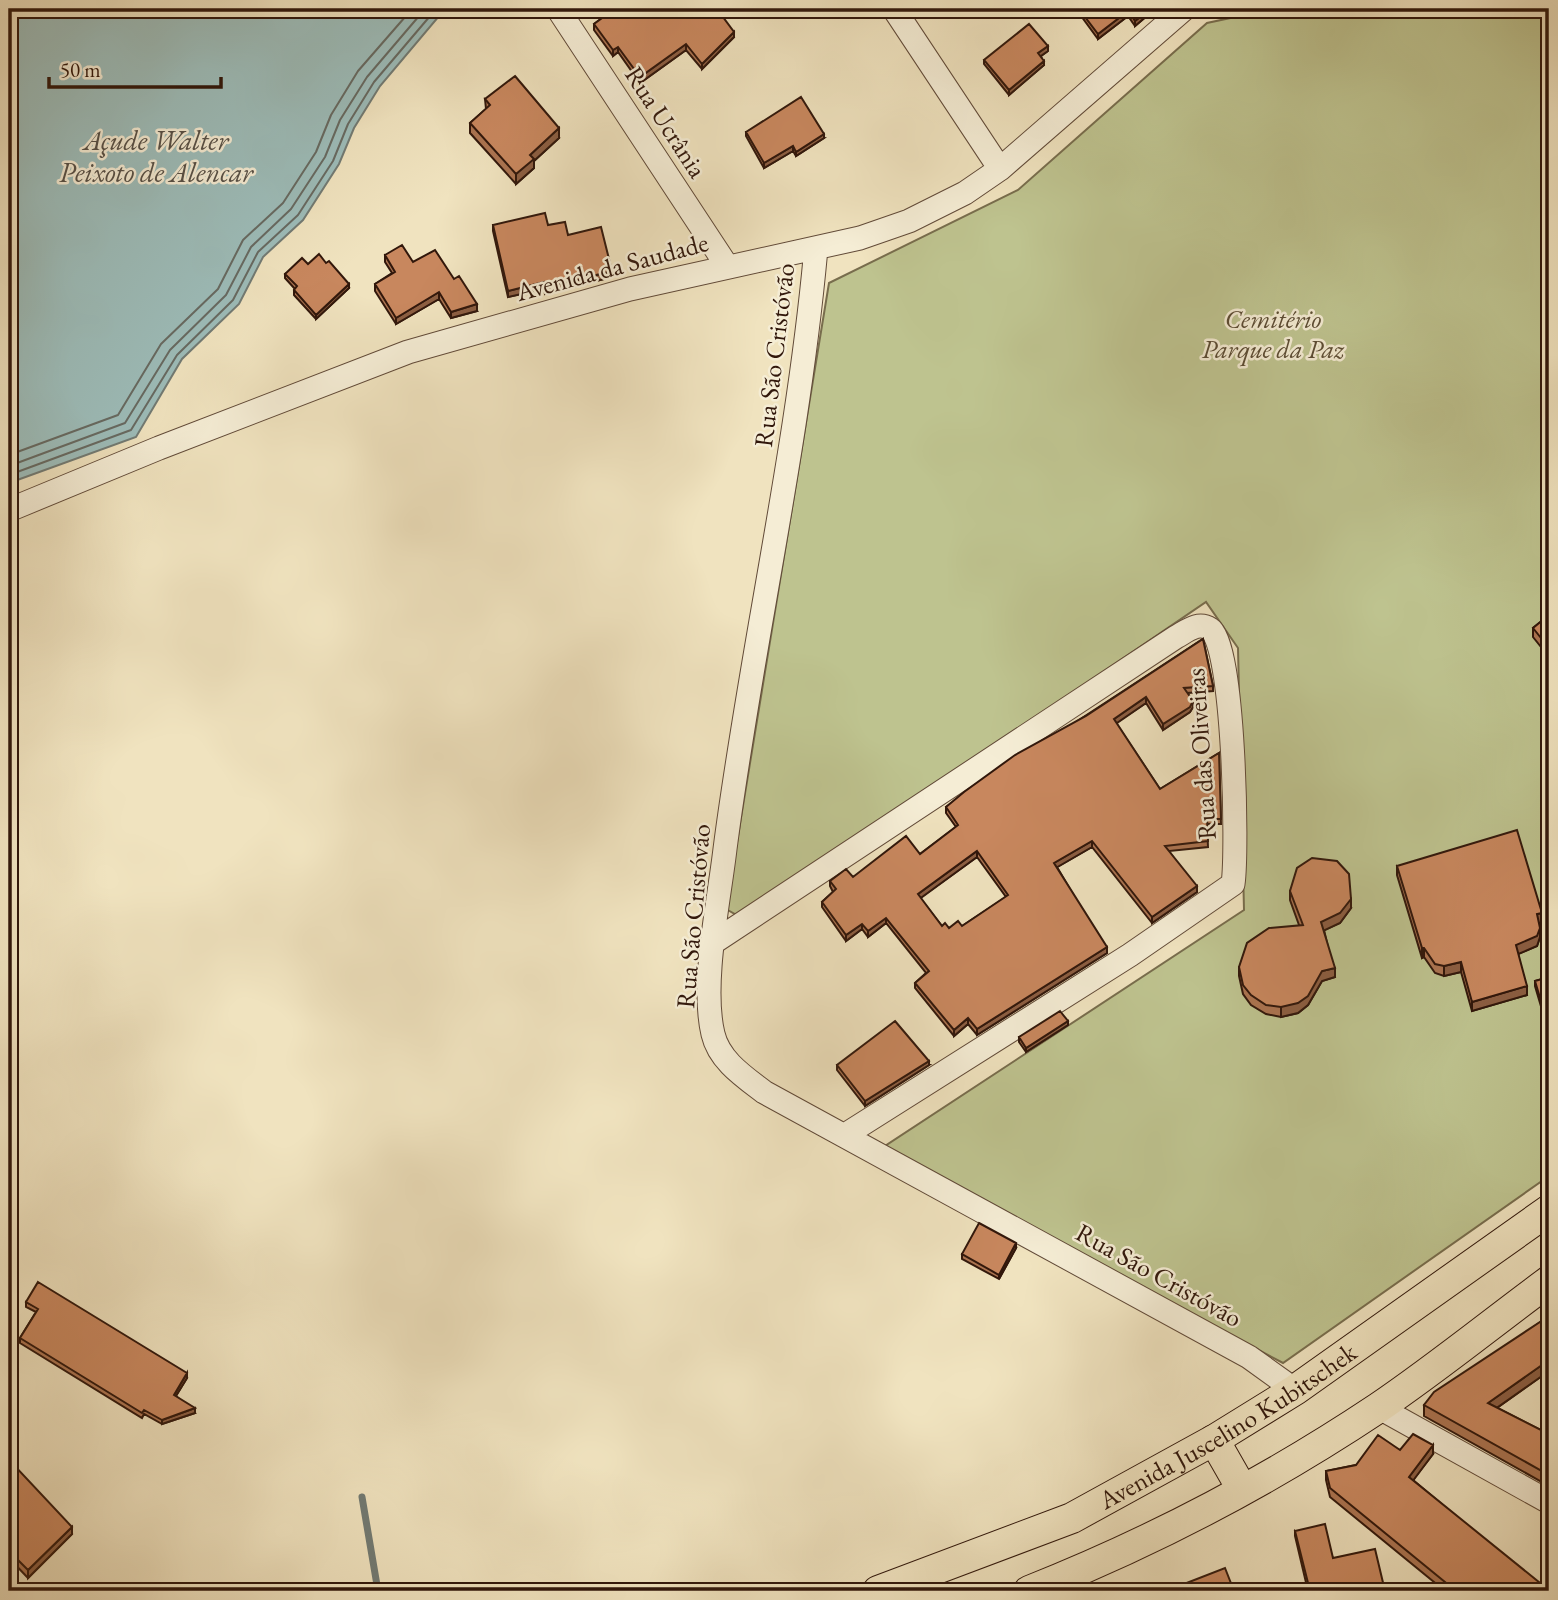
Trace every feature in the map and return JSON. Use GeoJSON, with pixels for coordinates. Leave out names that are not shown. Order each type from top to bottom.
{"type":"FeatureCollection","features":[{"type":"Feature","properties":{"kind":"main road","name":"Avenida Juscelino Kubitschek"},"geometry":{"type":"LineString","coordinates":[[878,1591],[1072,1518],[1214,1440],[1295,1390],[1549,1209]]}},
{"type":"Feature","properties":{"kind":"main road","name":"Avenida Juscelino Kubitschek"},"geometry":{"type":"LineString","coordinates":[[1029,1591],[1134,1544],[1242,1489],[1378,1408],[1549,1281]]}},
{"type":"Feature","properties":{"kind":"main road"},"geometry":{"type":"LineString","coordinates":[[1214,1440],[1242,1489]]}},
{"type":"Feature","properties":{"kind":"street","name":"Rua Ucrânia"},"geometry":{"type":"LineString","coordinates":[[558,9],[727,266]]}},
{"type":"Feature","properties":{"kind":"street"},"geometry":{"type":"LineString","coordinates":[[894,9],[1000,169]]}},
{"type":"Feature","properties":{"kind":"street","name":"Avenida da Saudade"},"geometry":{"type":"LineString","coordinates":[[9,510],[159,448],[408,352],[630,289],[860,238],[909,221],[965,194],[1000,169],[1184,9]]}},
{"type":"Feature","properties":{"kind":"street","name":"Rua São Cristóvão"},"geometry":{"type":"LineString","coordinates":[[816,248],[800,385],[779,526],[735,774],[714,942],[710,1007],[717,1049],[734,1068],[764,1092],[1249,1357],[1295,1390]]}},
{"type":"Feature","properties":{"kind":"street","name":"Rua das Oliveiras"},"geometry":{"type":"LineString","coordinates":[[714,942],[1176,637],[1196,626],[1205,626],[1216,634],[1225,665],[1233,779],[1236,851],[1233,884],[1098,975],[845,1135]]}},
{"type":"Feature","properties":{"kind":"street"},"geometry":{"type":"LineString","coordinates":[[1378,1408],[1549,1502]]}},
{"type":"Feature","properties":{"kind":"green space","name":"Cemitério Parque da Paz"},"geometry":{"type":"Polygon","coordinates":[[[1243,9],[1549,9],[1549,1176],[1283,1363],[882,1148],[1244,910],[1238,648],[1206,602],[742,918],[726,909],[829,283],[1018,190],[1207,23],[1235,17],[1243,9]]]}},
{"type":"Feature","properties":{"kind":"water","name":"Açude Walter Peixoto de Alencar"},"geometry":{"type":"Polygon","coordinates":[[[9,9],[445,9],[380,86],[354,128],[339,164],[303,220],[263,257],[239,304],[182,359],[136,437],[9,483],[9,9]]]}},
{"type":"Feature","properties":{"kind":"building"},"geometry":{"type":"Polygon","coordinates":[[[605,9],[717,9],[734,32],[702,64],[686,44],[640,77],[618,47],[613,50],[594,24],[609,13],[605,9]]]}},
{"type":"Feature","properties":{"kind":"building"},"geometry":{"type":"Polygon","coordinates":[[[1079,9],[1126,9],[1128,11],[1098,34],[1079,9]]]}},
{"type":"Feature","properties":{"kind":"building"},"geometry":{"type":"Polygon","coordinates":[[[1127,9],[1150,9],[1135,21],[1127,9]]]}},
{"type":"Feature","properties":{"kind":"building"},"geometry":{"type":"Polygon","coordinates":[[[1029,24],[1048,46],[1038,53],[1044,61],[1009,90],[984,60],[1029,24]]]}},
{"type":"Feature","properties":{"kind":"building"},"geometry":{"type":"Polygon","coordinates":[[[515,76],[559,128],[530,155],[534,159],[516,174],[470,123],[490,105],[485,99],[515,76]]]}},
{"type":"Feature","properties":{"kind":"building"},"geometry":{"type":"Polygon","coordinates":[[[801,97],[824,134],[796,152],[793,146],[764,163],[746,132],[801,97]]]}},
{"type":"Feature","properties":{"kind":"building"},"geometry":{"type":"Polygon","coordinates":[[[545,213],[548,225],[565,222],[568,235],[601,227],[612,271],[545,288],[544,282],[508,291],[493,225],[545,213]]]}},
{"type":"Feature","properties":{"kind":"building"},"geometry":{"type":"Polygon","coordinates":[[[402,245],[413,262],[435,250],[454,279],[459,276],[477,304],[451,312],[439,292],[396,318],[375,284],[395,272],[385,255],[402,245]]]}},
{"type":"Feature","properties":{"kind":"building"},"geometry":{"type":"Polygon","coordinates":[[[319,254],[326,263],[329,261],[349,284],[316,315],[294,290],[297,286],[285,274],[302,258],[308,264],[319,254]]]}},
{"type":"Feature","properties":{"kind":"building"},"geometry":{"type":"Polygon","coordinates":[[[1549,615],[1549,648],[1533,628],[1549,615]]]}},
{"type":"Feature","properties":{"kind":"building"},"geometry":{"type":"Polygon","coordinates":[[[1203,639],[1213,686],[1184,688],[1193,701],[1190,707],[1163,724],[1146,697],[1114,719],[1160,789],[1219,753],[1221,819],[1207,819],[1208,841],[1165,846],[1197,886],[1152,917],[1092,841],[1054,863],[1107,947],[977,1029],[968,1018],[954,1030],[915,983],[929,971],[886,918],[868,931],[862,924],[846,935],[822,902],[836,889],[830,881],[846,869],[853,877],[906,836],[920,854],[958,825],[946,807],[964,792],[1015,755],[1086,716],[1203,639]],[[977,851],[918,894],[942,926],[945,923],[949,928],[958,921],[962,926],[1008,895],[977,851]]]}},
{"type":"Feature","properties":{"kind":"building"},"geometry":{"type":"Polygon","coordinates":[[[1517,830],[1542,913],[1537,914],[1540,928],[1537,936],[1516,945],[1527,986],[1472,1002],[1461,962],[1444,966],[1435,964],[1422,948],[1397,866],[1517,830]]]}},
{"type":"Feature","properties":{"kind":"building"},"geometry":{"type":"Polygon","coordinates":[[[1312,858],[1337,861],[1349,874],[1351,899],[1340,913],[1321,922],[1335,968],[1322,971],[1308,996],[1298,1003],[1281,1007],[1266,1005],[1251,995],[1243,985],[1239,967],[1247,943],[1269,928],[1303,925],[1290,891],[1297,868],[1312,858]]]}},
{"type":"Feature","properties":{"kind":"building"},"geometry":{"type":"Polygon","coordinates":[[[1549,977],[1549,1025],[1548,1025],[1535,981],[1549,977]]]}},
{"type":"Feature","properties":{"kind":"building"},"geometry":{"type":"Polygon","coordinates":[[[1060,1011],[1068,1021],[1026,1048],[1019,1037],[1060,1011]]]}},
{"type":"Feature","properties":{"kind":"building"},"geometry":{"type":"Polygon","coordinates":[[[895,1021],[929,1061],[865,1101],[837,1065],[895,1021]]]}},
{"type":"Feature","properties":{"kind":"building"},"geometry":{"type":"Polygon","coordinates":[[[979,1223],[1016,1243],[999,1275],[962,1254],[979,1223]]]}},
{"type":"Feature","properties":{"kind":"building"},"geometry":{"type":"Polygon","coordinates":[[[38,1282],[187,1373],[174,1395],[195,1408],[162,1420],[144,1410],[142,1413],[20,1338],[38,1309],[26,1302],[38,1282]]]}},
{"type":"Feature","properties":{"kind":"building"},"geometry":{"type":"Polygon","coordinates":[[[1549,1316],[1549,1360],[1488,1403],[1549,1434],[1549,1475],[1424,1405],[1434,1392],[1549,1316]]]}},
{"type":"Feature","properties":{"kind":"building"},"geometry":{"type":"Polygon","coordinates":[[[1413,1434],[1433,1445],[1409,1477],[1545,1587],[1542,1591],[1456,1591],[1330,1488],[1326,1471],[1356,1465],[1378,1435],[1400,1450],[1413,1434]]]}},
{"type":"Feature","properties":{"kind":"building"},"geometry":{"type":"Polygon","coordinates":[[[9,1457],[72,1527],[28,1570],[9,1551],[9,1457]]]}},
{"type":"Feature","properties":{"kind":"building"},"geometry":{"type":"Polygon","coordinates":[[[1325,1524],[1333,1558],[1375,1549],[1385,1591],[1310,1591],[1295,1531],[1325,1524]]]}},
{"type":"Feature","properties":{"kind":"building"},"geometry":{"type":"Polygon","coordinates":[[[1225,1568],[1234,1591],[1166,1591],[1225,1568]]]}},
{"type":"Feature","properties":{"kind":"waterway"},"geometry":{"type":"LineString","coordinates":[[362,1497],[378,1591]]}}]}
